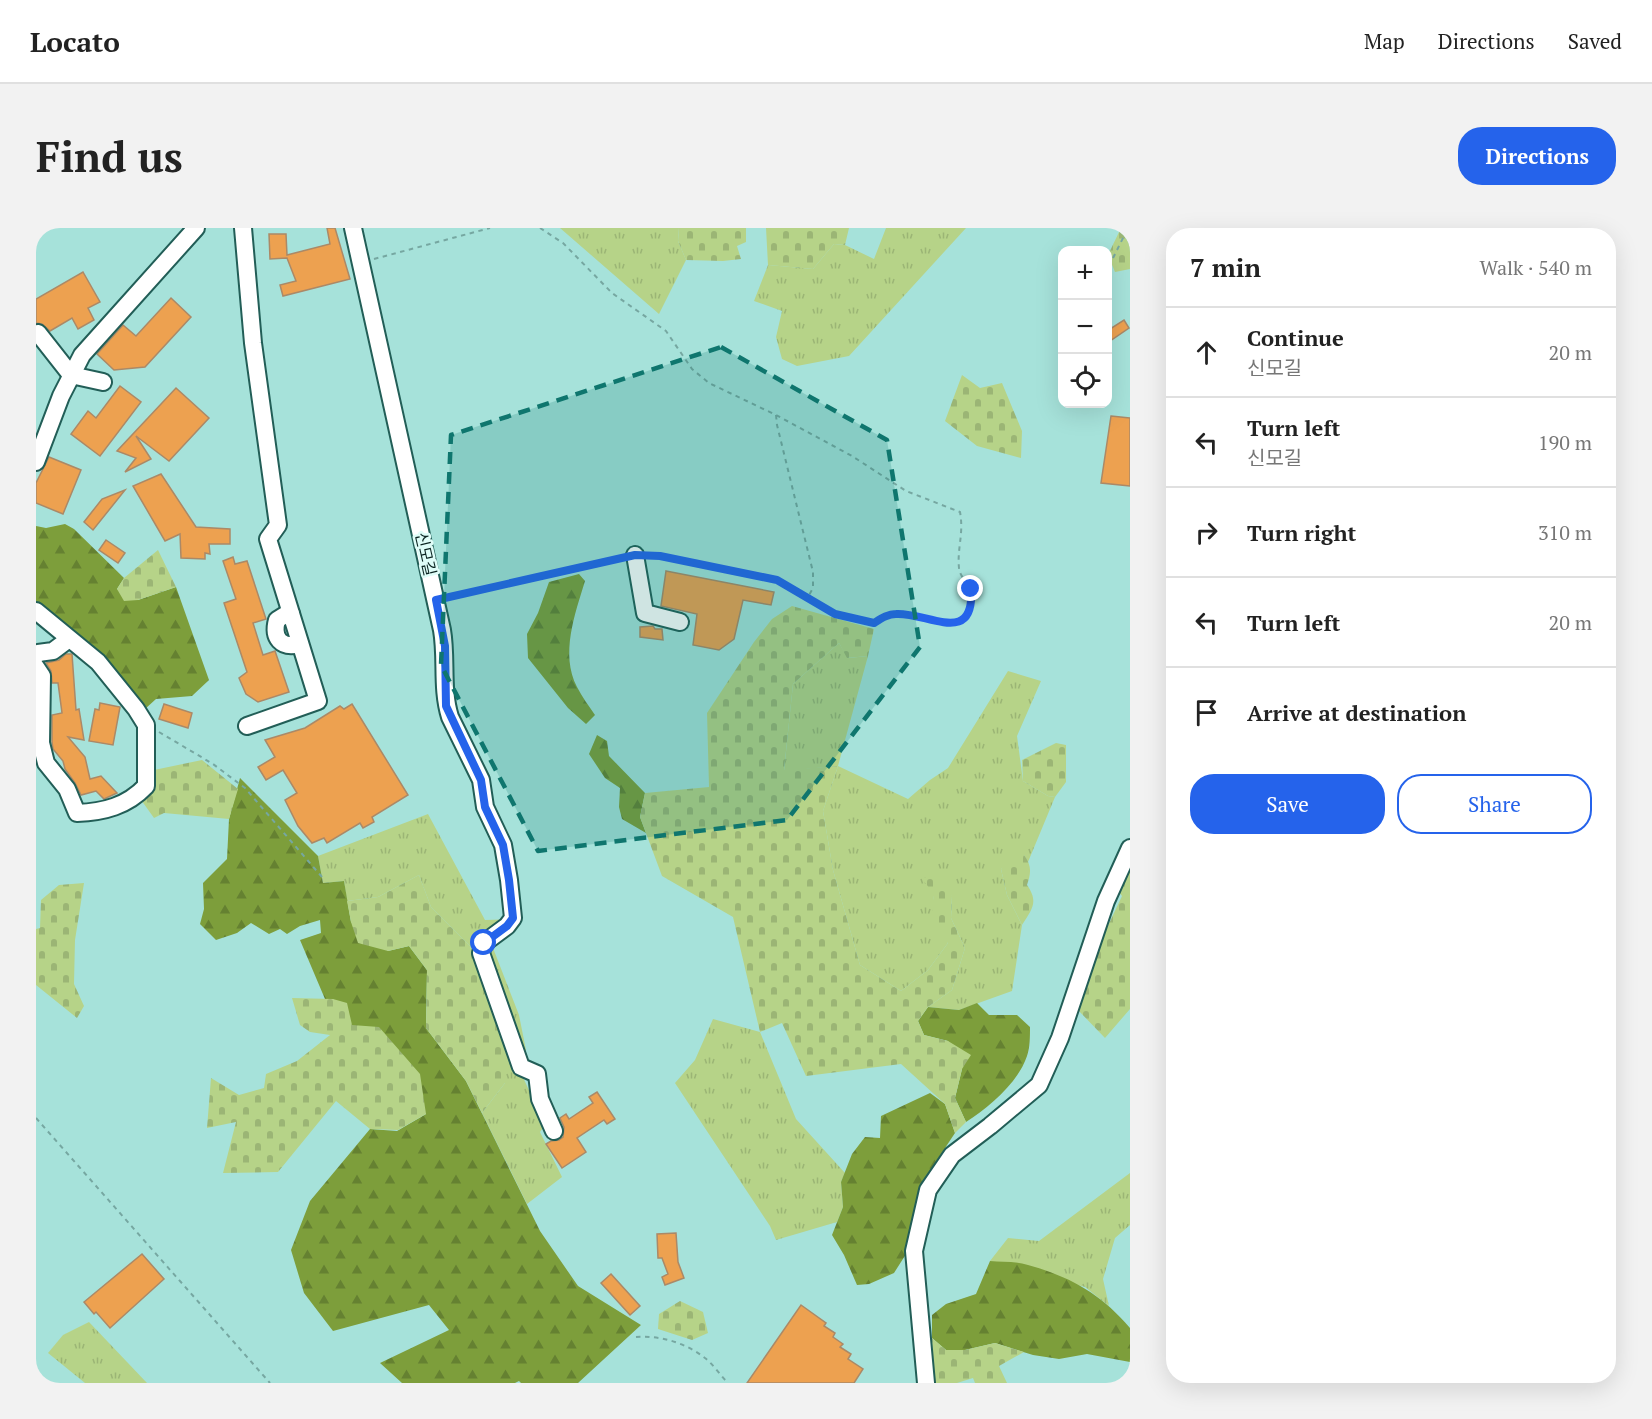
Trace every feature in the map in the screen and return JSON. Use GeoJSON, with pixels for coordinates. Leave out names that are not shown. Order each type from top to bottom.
{"type":"FeatureCollection","features":[{"type":"Feature","properties":{"kind":"street"},"geometry":{"type":"LineString","coordinates":[[36,462],[70,375],[81,355],[196,228]]}},
{"type":"Feature","properties":{"kind":"street"},"geometry":{"type":"LineString","coordinates":[[243,228],[253,343],[278,525],[268,538],[318,701],[247,726]]}},
{"type":"Feature","properties":{"kind":"street","name":"신모길"},"geometry":{"type":"LineString","coordinates":[[353,228],[445,646],[446,706],[481,780],[485,807],[503,845],[513,918],[507,926],[484,943],[481,953],[521,1067],[537,1074],[540,1099],[554,1131]]}},
{"type":"Feature","properties":{"kind":"street"},"geometry":{"type":"LineString","coordinates":[[38,333],[70,375],[103,382]]}},
{"type":"Feature","properties":{"kind":"street"},"geometry":{"type":"LineString","coordinates":[[635,555],[645,613],[680,622]]}},
{"type":"Feature","properties":{"kind":"street"},"geometry":{"type":"LineString","coordinates":[[36,611],[98,663],[136,709],[146,725],[146,786],[133,799],[114,807],[77,813],[67,789],[46,763],[41,743],[42,676],[36,667]]}},
{"type":"Feature","properties":{"kind":"street"},"geometry":{"type":"LineString","coordinates":[[36,656],[38,653],[53,651],[69,639]]}},
{"type":"Feature","properties":{"kind":"street"},"geometry":{"type":"LineString","coordinates":[[926,1383],[914,1251],[928,1190],[952,1155],[1039,1085],[1060,1038],[1106,901],[1130,848]]}},
{"type":"Feature","properties":{"kind":"path"},"geometry":{"type":"LineString","coordinates":[[360,262],[490,228]]}},
{"type":"Feature","properties":{"kind":"path"},"geometry":{"type":"LineString","coordinates":[[436,600],[635,555],[679,559],[777,580],[835,614],[874,623],[886,616],[898,614],[955,623],[965,619],[969,613],[972,599],[971,589],[959,571],[963,527],[960,512],[906,491],[852,456],[776,415],[709,383],[692,369],[666,331],[612,293],[563,243],[540,228]]}},
{"type":"Feature","properties":{"kind":"path"},"geometry":{"type":"LineString","coordinates":[[1113,258],[1128,228]]}},
{"type":"Feature","properties":{"kind":"path"},"geometry":{"type":"LineString","coordinates":[[776,415],[813,572],[813,588],[808,597]]}},
{"type":"Feature","properties":{"kind":"path"},"geometry":{"type":"LineString","coordinates":[[146,725],[213,764],[245,788],[322,878]]}},
{"type":"Feature","properties":{"kind":"path"},"geometry":{"type":"LineString","coordinates":[[36,1118],[270,1383]]}},
{"type":"Feature","properties":{"kind":"path"},"geometry":{"type":"LineString","coordinates":[[636,1337],[644,1336],[680,1342],[705,1358],[728,1383]]}},
{"type":"Feature","properties":{"kind":"highlighted area"},"geometry":{"type":"Polygon","coordinates":[[[721,347],[887,440],[920,647],[787,820],[538,851],[441,665],[451,435],[721,347]]]}},
{"type":"Feature","properties":{"kind":"green space"},"geometry":{"type":"Polygon","coordinates":[[[560,228],[679,228],[678,241],[686,260],[659,314],[560,228]]]}},
{"type":"Feature","properties":{"kind":"green space"},"geometry":{"type":"Polygon","coordinates":[[[679,228],[746,228],[746,242],[737,246],[741,259],[686,260],[678,241],[679,228]]]}},
{"type":"Feature","properties":{"kind":"green space"},"geometry":{"type":"Polygon","coordinates":[[[766,228],[849,228],[845,245],[834,244],[813,269],[768,265],[766,228]]]}},
{"type":"Feature","properties":{"kind":"green space"},"geometry":{"type":"Polygon","coordinates":[[[886,228],[966,228],[849,356],[797,366],[782,359],[776,337],[782,311],[754,301],[768,265],[813,269],[834,244],[845,245],[874,259],[886,228]]]}},
{"type":"Feature","properties":{"kind":"green space"},"geometry":{"type":"Polygon","coordinates":[[[1121,228],[1130,228],[1130,269],[1115,272],[1112,265],[1112,247],[1121,228]]]}},
{"type":"Feature","properties":{"kind":"green space"},"geometry":{"type":"Polygon","coordinates":[[[962,375],[980,388],[1002,383],[1022,431],[1021,458],[977,446],[945,421],[962,375]]]}},
{"type":"Feature","properties":{"kind":"green space"},"geometry":{"type":"Polygon","coordinates":[[[65,524],[74,529],[124,578],[117,589],[138,600],[176,587],[209,680],[192,696],[156,699],[145,709],[63,623],[36,601],[36,526],[46,528],[65,524]]]}},
{"type":"Feature","properties":{"kind":"green space"},"geometry":{"type":"Polygon","coordinates":[[[158,550],[176,587],[138,600],[124,601],[117,589],[124,578],[158,550]]]}},
{"type":"Feature","properties":{"kind":"green space"},"geometry":{"type":"Polygon","coordinates":[[[579,574],[585,581],[569,648],[572,674],[577,687],[595,715],[586,724],[568,708],[528,658],[527,634],[538,613],[549,582],[579,574]]]}},
{"type":"Feature","properties":{"kind":"green space"},"geometry":{"type":"Polygon","coordinates":[[[792,606],[874,629],[868,656],[847,658],[839,643],[793,684],[784,770],[838,766],[823,811],[833,870],[860,965],[901,991],[928,970],[948,943],[929,921],[934,899],[922,879],[936,872],[952,896],[951,918],[965,948],[952,990],[928,1007],[918,1021],[924,1035],[948,1041],[971,1055],[962,1069],[955,1098],[966,1122],[955,1133],[945,1104],[901,1064],[806,1076],[782,1023],[760,1032],[733,917],[662,876],[640,817],[645,793],[709,787],[707,713],[772,619],[792,606]]]}},
{"type":"Feature","properties":{"kind":"green space"},"geometry":{"type":"Polygon","coordinates":[[[839,643],[848,658],[868,656],[838,766],[784,771],[793,684],[839,643]]]}},
{"type":"Feature","properties":{"kind":"green space"},"geometry":{"type":"Polygon","coordinates":[[[1008,671],[1041,681],[1017,736],[1023,781],[1048,796],[1055,797],[1028,862],[1024,855],[1001,869],[1007,895],[1022,925],[1012,991],[959,1010],[928,1007],[952,990],[965,948],[951,918],[952,896],[933,892],[935,908],[948,943],[928,970],[901,991],[860,965],[833,870],[823,811],[838,766],[908,799],[948,768],[1008,671]]]}},
{"type":"Feature","properties":{"kind":"green space"},"geometry":{"type":"Polygon","coordinates":[[[597,735],[607,741],[609,756],[645,793],[640,817],[646,833],[622,819],[619,807],[620,788],[605,778],[589,754],[597,735]]]}},
{"type":"Feature","properties":{"kind":"green space"},"geometry":{"type":"Polygon","coordinates":[[[1056,743],[1066,745],[1066,782],[1055,797],[1048,796],[1023,781],[1022,760],[1056,743]]]}},
{"type":"Feature","properties":{"kind":"green space"},"geometry":{"type":"Polygon","coordinates":[[[202,760],[238,789],[229,819],[164,813],[154,818],[139,797],[154,770],[202,760]]]}},
{"type":"Feature","properties":{"kind":"green space"},"geometry":{"type":"Polygon","coordinates":[[[240,778],[318,856],[323,883],[344,881],[351,922],[388,951],[409,946],[427,970],[426,1028],[466,1081],[540,1231],[578,1286],[641,1325],[578,1383],[521,1383],[519,1381],[515,1383],[402,1383],[380,1363],[449,1330],[429,1305],[333,1331],[304,1293],[291,1250],[310,1201],[370,1129],[397,1131],[426,1114],[352,1026],[333,999],[325,999],[300,940],[321,933],[320,920],[300,926],[287,934],[280,929],[269,934],[251,923],[237,933],[216,940],[200,924],[204,909],[203,883],[227,859],[229,819],[240,778]]]}},
{"type":"Feature","properties":{"kind":"green space"},"geometry":{"type":"Polygon","coordinates":[[[428,814],[485,920],[523,919],[493,948],[519,1015],[526,1050],[521,1073],[545,1125],[540,1132],[562,1177],[527,1204],[482,1113],[505,1083],[470,946],[431,907],[419,875],[378,897],[347,901],[344,881],[323,883],[318,856],[428,814]]]}},
{"type":"Feature","properties":{"kind":"green space"},"geometry":{"type":"Polygon","coordinates":[[[1013,855],[1024,855],[1030,870],[1027,885],[1033,896],[1033,905],[1022,925],[1007,895],[1001,869],[1013,855]]]}},
{"type":"Feature","properties":{"kind":"green space"},"geometry":{"type":"Polygon","coordinates":[[[1130,867],[1130,1009],[1105,1038],[1077,1009],[1105,932],[1122,896],[1116,889],[1130,867]]]}},
{"type":"Feature","properties":{"kind":"green space"},"geometry":{"type":"Polygon","coordinates":[[[419,875],[431,907],[470,946],[507,1060],[505,1083],[482,1113],[466,1081],[426,1028],[427,970],[409,946],[388,951],[358,943],[351,922],[347,901],[378,897],[419,875]]]}},
{"type":"Feature","properties":{"kind":"green space"},"geometry":{"type":"Polygon","coordinates":[[[84,883],[75,940],[74,984],[84,1006],[77,1018],[36,985],[36,929],[40,928],[41,900],[59,885],[84,883]]]}},
{"type":"Feature","properties":{"kind":"green space"},"geometry":{"type":"Polygon","coordinates":[[[292,998],[333,999],[347,1003],[352,1025],[379,1027],[420,1074],[426,1114],[398,1130],[370,1129],[336,1101],[278,1172],[223,1173],[236,1122],[207,1128],[211,1078],[239,1095],[264,1088],[266,1074],[297,1061],[330,1035],[310,1032],[300,1025],[292,998]]]}},
{"type":"Feature","properties":{"kind":"green space"},"geometry":{"type":"Polygon","coordinates":[[[977,1003],[989,1015],[1017,1015],[1030,1027],[1030,1042],[1023,1066],[1010,1085],[993,1102],[966,1122],[955,1098],[962,1069],[948,1041],[924,1035],[918,1021],[928,1007],[959,1010],[977,1003]]]}},
{"type":"Feature","properties":{"kind":"green space"},"geometry":{"type":"Polygon","coordinates":[[[713,1019],[760,1032],[796,1119],[845,1173],[841,1182],[843,1207],[837,1222],[776,1240],[770,1226],[675,1083],[695,1060],[713,1019]]]}},
{"type":"Feature","properties":{"kind":"green space"},"geometry":{"type":"Polygon","coordinates":[[[930,1093],[945,1104],[955,1133],[921,1184],[908,1251],[894,1273],[869,1284],[857,1285],[832,1235],[843,1207],[841,1182],[852,1154],[865,1137],[880,1138],[881,1116],[930,1093]]]}},
{"type":"Feature","properties":{"kind":"green space"},"geometry":{"type":"Polygon","coordinates":[[[1130,1173],[1130,1225],[1115,1238],[1103,1279],[1109,1306],[1085,1287],[990,1261],[1008,1238],[1039,1241],[1130,1173]]]}},
{"type":"Feature","properties":{"kind":"green space"},"geometry":{"type":"Polygon","coordinates":[[[990,1261],[1019,1263],[1044,1270],[1072,1281],[1096,1296],[1130,1328],[1130,1362],[1087,1354],[1059,1359],[1033,1355],[995,1343],[965,1350],[946,1350],[932,1338],[932,1315],[946,1304],[976,1294],[990,1261]]]}},
{"type":"Feature","properties":{"kind":"green space"},"geometry":{"type":"Polygon","coordinates":[[[680,1301],[703,1312],[708,1333],[692,1340],[658,1329],[659,1314],[680,1301]]]}},
{"type":"Feature","properties":{"kind":"green space"},"geometry":{"type":"Polygon","coordinates":[[[89,1322],[147,1383],[85,1383],[48,1353],[63,1335],[89,1322]]]}},
{"type":"Feature","properties":{"kind":"green space"},"geometry":{"type":"Polygon","coordinates":[[[932,1338],[946,1350],[965,1350],[995,1343],[1024,1352],[999,1366],[1007,1383],[975,1383],[973,1378],[957,1383],[933,1383],[932,1338]]]}},
{"type":"Feature","properties":{"kind":"building"},"geometry":{"type":"Polygon","coordinates":[[[327,228],[335,228],[350,279],[283,296],[280,285],[296,281],[287,258],[270,259],[269,234],[286,234],[287,255],[330,244],[327,228]]]}},
{"type":"Feature","properties":{"kind":"building"},"geometry":{"type":"Polygon","coordinates":[[[83,272],[100,302],[88,308],[94,320],[78,329],[72,318],[50,331],[42,324],[36,323],[36,299],[83,272]]]}},
{"type":"Feature","properties":{"kind":"building"},"geometry":{"type":"Polygon","coordinates":[[[171,298],[191,317],[145,367],[114,370],[97,354],[123,325],[136,336],[171,298]]]}},
{"type":"Feature","properties":{"kind":"building"},"geometry":{"type":"Polygon","coordinates":[[[1124,320],[1129,328],[1112,340],[1112,328],[1124,320]]]}},
{"type":"Feature","properties":{"kind":"building"},"geometry":{"type":"Polygon","coordinates":[[[120,386],[141,402],[100,456],[71,434],[88,411],[96,418],[120,386]]]}},
{"type":"Feature","properties":{"kind":"building"},"geometry":{"type":"Polygon","coordinates":[[[176,388],[209,418],[169,461],[136,436],[151,459],[125,472],[136,458],[117,451],[176,388]]]}},
{"type":"Feature","properties":{"kind":"building"},"geometry":{"type":"Polygon","coordinates":[[[1111,416],[1130,418],[1130,486],[1101,483],[1111,416]]]}},
{"type":"Feature","properties":{"kind":"building"},"geometry":{"type":"Polygon","coordinates":[[[49,457],[81,470],[63,514],[36,503],[36,483],[49,457]]]}},
{"type":"Feature","properties":{"kind":"building"},"geometry":{"type":"Polygon","coordinates":[[[161,474],[196,527],[230,529],[230,544],[209,544],[210,554],[205,553],[205,559],[181,558],[180,534],[165,541],[133,486],[161,474]]]}},
{"type":"Feature","properties":{"kind":"building"},"geometry":{"type":"Polygon","coordinates":[[[125,490],[93,530],[84,522],[102,499],[125,490]]]}},
{"type":"Feature","properties":{"kind":"building"},"geometry":{"type":"Polygon","coordinates":[[[106,540],[125,553],[118,563],[99,550],[106,540]]]}},
{"type":"Feature","properties":{"kind":"building"},"geometry":{"type":"Polygon","coordinates":[[[233,557],[235,564],[247,561],[266,619],[253,623],[263,655],[275,651],[289,692],[258,702],[246,694],[239,678],[247,672],[224,603],[236,599],[223,561],[233,557]]]}},
{"type":"Feature","properties":{"kind":"building"},"geometry":{"type":"Polygon","coordinates":[[[666,571],[774,592],[771,605],[743,600],[734,639],[719,650],[693,645],[697,614],[661,606],[666,571]]]}},
{"type":"Feature","properties":{"kind":"building"},"geometry":{"type":"Polygon","coordinates":[[[653,626],[655,629],[662,629],[663,640],[640,637],[640,627],[653,626]]]}},
{"type":"Feature","properties":{"kind":"building"},"geometry":{"type":"Polygon","coordinates":[[[66,654],[72,654],[76,710],[79,709],[84,740],[68,737],[85,757],[90,779],[101,776],[117,793],[104,799],[96,791],[81,795],[65,769],[63,761],[53,749],[52,715],[62,713],[58,683],[52,683],[51,671],[46,663],[59,660],[66,654]]]}},
{"type":"Feature","properties":{"kind":"building"},"geometry":{"type":"Polygon","coordinates":[[[100,703],[120,707],[113,745],[89,741],[95,709],[99,710],[100,703]]]}},
{"type":"Feature","properties":{"kind":"building"},"geometry":{"type":"Polygon","coordinates":[[[164,704],[192,713],[188,728],[159,719],[164,704]]]}},
{"type":"Feature","properties":{"kind":"building"},"geometry":{"type":"Polygon","coordinates":[[[352,704],[408,795],[372,817],[374,822],[363,828],[360,823],[327,843],[324,838],[312,843],[298,826],[285,800],[297,793],[283,770],[266,780],[258,767],[275,757],[265,740],[305,728],[340,706],[344,709],[352,704]]]}},
{"type":"Feature","properties":{"kind":"building"},"geometry":{"type":"Polygon","coordinates":[[[597,1092],[615,1119],[607,1124],[604,1120],[577,1138],[586,1152],[562,1168],[546,1144],[563,1137],[564,1127],[560,1118],[566,1114],[569,1119],[593,1103],[589,1097],[597,1092]]]}},
{"type":"Feature","properties":{"kind":"building"},"geometry":{"type":"Polygon","coordinates":[[[676,1233],[678,1262],[684,1278],[665,1285],[662,1277],[668,1274],[662,1258],[658,1258],[657,1234],[676,1233]]]}},
{"type":"Feature","properties":{"kind":"building"},"geometry":{"type":"Polygon","coordinates":[[[142,1254],[164,1279],[110,1328],[84,1302],[142,1254]]]}},
{"type":"Feature","properties":{"kind":"building"},"geometry":{"type":"Polygon","coordinates":[[[611,1274],[640,1306],[630,1315],[601,1283],[611,1274]]]}},
{"type":"Feature","properties":{"kind":"building"},"geometry":{"type":"Polygon","coordinates":[[[801,1305],[826,1323],[824,1326],[835,1333],[833,1337],[843,1344],[840,1347],[851,1354],[848,1359],[863,1369],[854,1383],[747,1383],[801,1305]]]}},
{"type":"Feature","properties":{"kind":"route"},"geometry":{"type":"LineString","coordinates":[[484,943],[507,926],[513,918],[513,905],[503,845],[485,807],[481,780],[446,706],[445,646],[436,600],[635,555],[679,559],[777,580],[835,614],[874,623],[886,616],[898,614],[955,623],[965,619],[969,613],[972,599],[971,589]]}}]}
